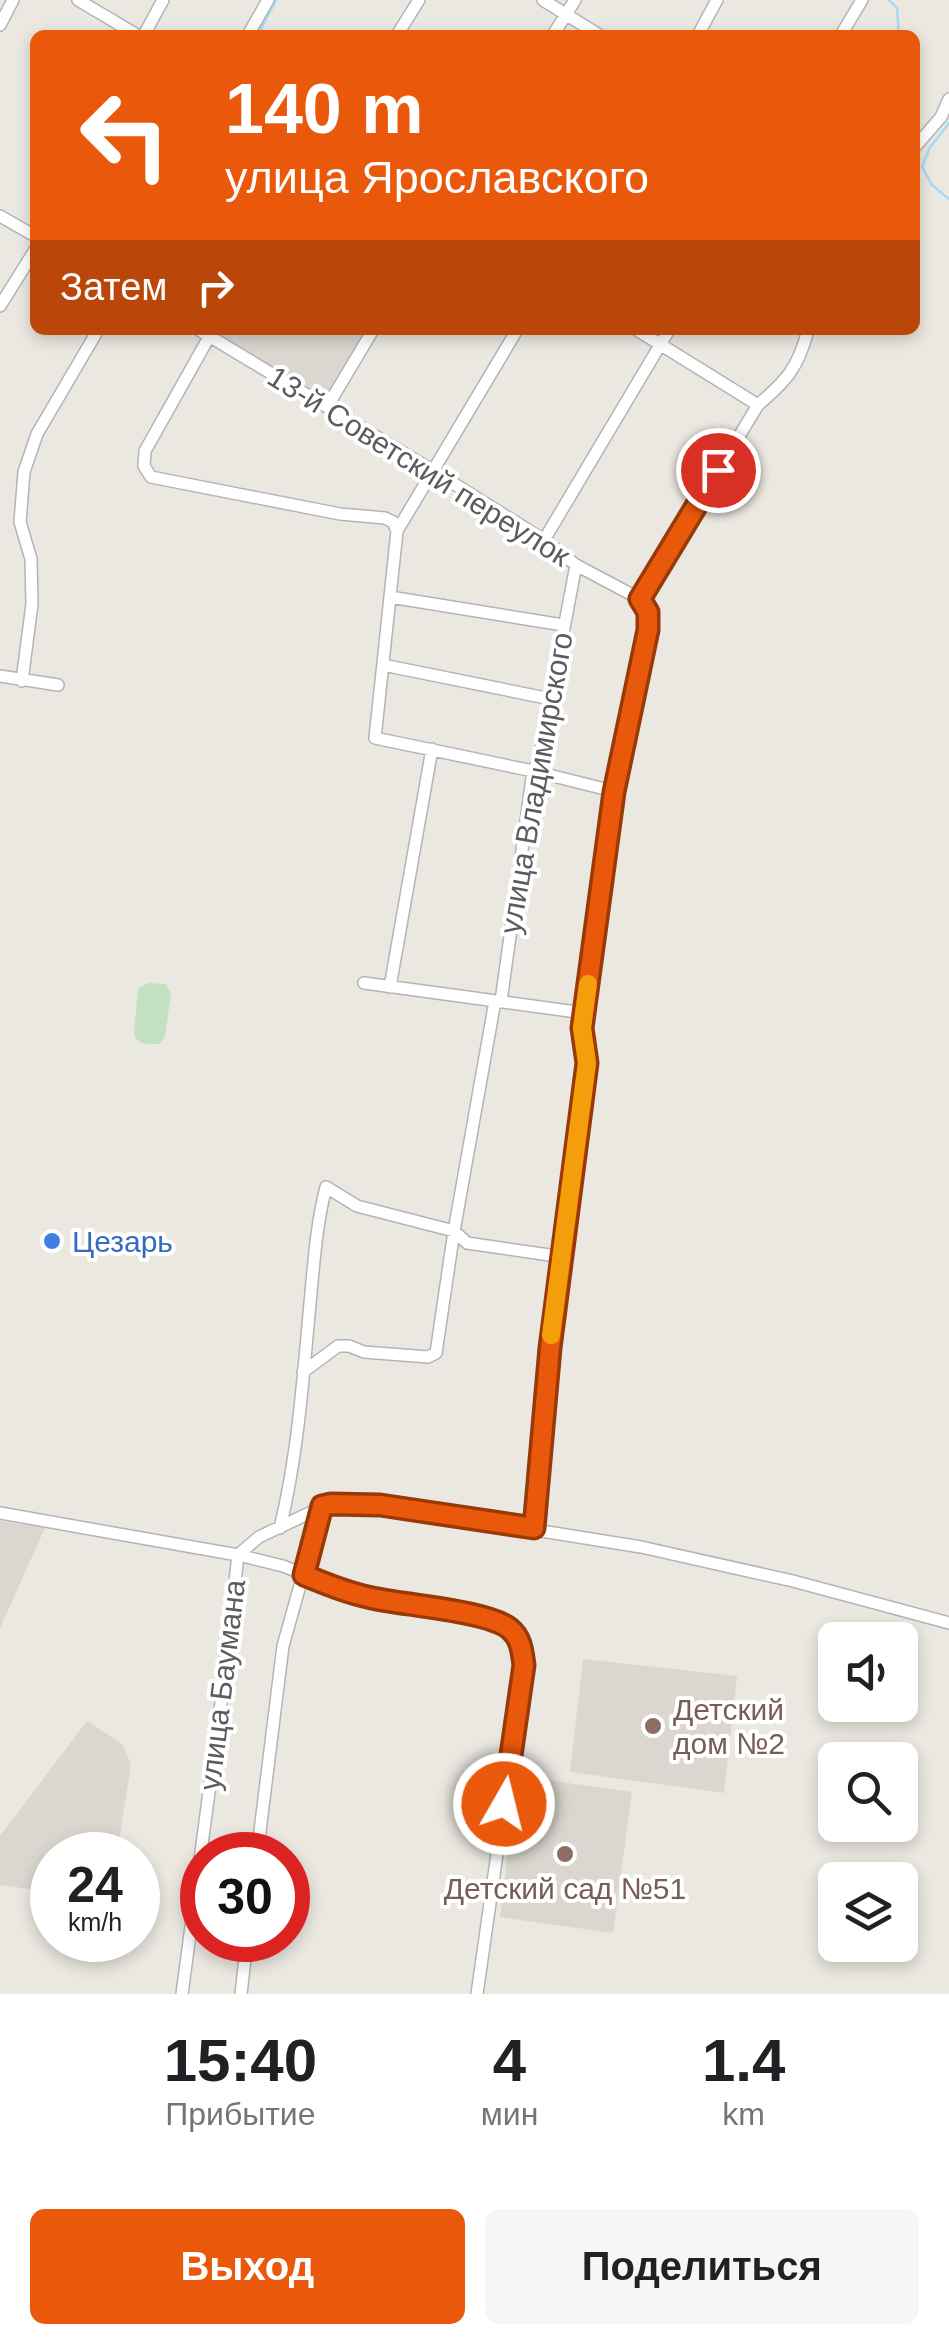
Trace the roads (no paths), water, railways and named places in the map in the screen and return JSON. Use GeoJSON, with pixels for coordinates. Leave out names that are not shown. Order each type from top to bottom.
{"type":"FeatureCollection","features":[{"type":"Feature","properties":{"kind":"street"},"geometry":{"type":"LineString","coordinates":[[0,25],[13,0]]}},
{"type":"Feature","properties":{"kind":"street"},"geometry":{"type":"LineString","coordinates":[[78,0],[131,30]]}},
{"type":"Feature","properties":{"kind":"street"},"geometry":{"type":"LineString","coordinates":[[143,30],[163,0]]}},
{"type":"Feature","properties":{"kind":"street"},"geometry":{"type":"LineString","coordinates":[[251,30],[268,0]]}},
{"type":"Feature","properties":{"kind":"street"},"geometry":{"type":"LineString","coordinates":[[400,30],[419,0]]}},
{"type":"Feature","properties":{"kind":"street"},"geometry":{"type":"LineString","coordinates":[[542,0],[591,30]]}},
{"type":"Feature","properties":{"kind":"street"},"geometry":{"type":"LineString","coordinates":[[556,30],[575,0]]}},
{"type":"Feature","properties":{"kind":"street"},"geometry":{"type":"LineString","coordinates":[[701,30],[717,0]]}},
{"type":"Feature","properties":{"kind":"street"},"geometry":{"type":"LineString","coordinates":[[844,30],[862,0]]}},
{"type":"Feature","properties":{"kind":"street"},"geometry":{"type":"LineString","coordinates":[[920,141],[941,117],[949,99]]}},
{"type":"Feature","properties":{"kind":"street"},"geometry":{"type":"LineString","coordinates":[[0,216],[30,233]]}},
{"type":"Feature","properties":{"kind":"street"},"geometry":{"type":"LineString","coordinates":[[0,306],[30,258]]}},
{"type":"Feature","properties":{"kind":"street"},"geometry":{"type":"LineString","coordinates":[[22,681],[32,604],[31,559],[20,522],[24,472],[37,434],[95,335]]}},
{"type":"Feature","properties":{"kind":"street"},"geometry":{"type":"LineString","coordinates":[[205,335],[145,451],[144,466],[151,478],[340,514],[385,518],[397,531]]}},
{"type":"Feature","properties":{"kind":"street","name":"13-й Советский переулок"},"geometry":{"type":"LineString","coordinates":[[212,335],[544,540],[576,565],[640,599]]}},
{"type":"Feature","properties":{"kind":"street"},"geometry":{"type":"LineString","coordinates":[[327,406],[370,335]]}},
{"type":"Feature","properties":{"kind":"street"},"geometry":{"type":"LineString","coordinates":[[514,335],[397,531],[376,738],[614,792]]}},
{"type":"Feature","properties":{"kind":"street"},"geometry":{"type":"LineString","coordinates":[[646,335],[758,405]]}},
{"type":"Feature","properties":{"kind":"street"},"geometry":{"type":"LineString","coordinates":[[544,540],[666,335]]}},
{"type":"Feature","properties":{"kind":"street"},"geometry":{"type":"LineString","coordinates":[[534,1528],[550,1348],[587,1063],[582,1028],[614,792],[648,630],[648,612],[640,599],[758,405],[786,381],[798,362],[806,335]]}},
{"type":"Feature","properties":{"kind":"street","name":"улица Владимирского"},"geometry":{"type":"LineString","coordinates":[[303,1372],[338,1346],[428,1357],[436,1353],[454,1232],[498,1001],[533,771],[539,759],[576,565]]}},
{"type":"Feature","properties":{"kind":"street"},"geometry":{"type":"LineString","coordinates":[[390,597],[563,624]]}},
{"type":"Feature","properties":{"kind":"street"},"geometry":{"type":"LineString","coordinates":[[383,665],[551,700]]}},
{"type":"Feature","properties":{"kind":"street"},"geometry":{"type":"LineString","coordinates":[[0,676],[58,685]]}},
{"type":"Feature","properties":{"kind":"street"},"geometry":{"type":"LineString","coordinates":[[390,987],[432,749]]}},
{"type":"Feature","properties":{"kind":"street"},"geometry":{"type":"LineString","coordinates":[[364,983],[584,1013]]}},
{"type":"Feature","properties":{"kind":"street"},"geometry":{"type":"LineString","coordinates":[[280,1528],[296,1444],[315,1236],[326,1187],[357,1206],[454,1232],[467,1243],[563,1257]]}},
{"type":"Feature","properties":{"kind":"street"},"geometry":{"type":"LineString","coordinates":[[238,1554],[259,1537],[322,1506],[380,1505],[534,1528],[697,1559],[949,1623]]}},
{"type":"Feature","properties":{"kind":"street","name":"улица Баумана"},"geometry":{"type":"LineString","coordinates":[[260,1832],[280,1664],[322,1506]]}},
{"type":"Feature","properties":{"kind":"street"},"geometry":{"type":"LineString","coordinates":[[0,1513],[238,1554],[283,1566],[344,1591],[494,1619],[513,1631],[522,1647],[524,1665],[477,1994]]}},
{"type":"Feature","properties":{"kind":"street","name":"улица Баумана"},"geometry":{"type":"LineString","coordinates":[[182,1994],[238,1554]]}},
{"type":"Feature","properties":{"kind":"street"},"geometry":{"type":"LineString","coordinates":[[241,1994],[245,1962]]}},
{"type":"Feature","properties":{"kind":"waterway"},"geometry":{"type":"LineString","coordinates":[[261,30],[276,0]]}},
{"type":"Feature","properties":{"kind":"waterway"},"geometry":{"type":"LineString","coordinates":[[889,0],[897,8],[899,30]]}},
{"type":"Feature","properties":{"kind":"waterway"},"geometry":{"type":"LineString","coordinates":[[949,123],[929,149],[922,167],[932,185],[949,199]]}},
{"type":"Feature","properties":{"kind":"place","name":"Цезарь"},"geometry":{"type":"Point","coordinates":[52,1241]}},
{"type":"Feature","properties":{"kind":"place","name":"Детский дом №2"},"geometry":{"type":"Point","coordinates":[653,1726]}},
{"type":"Feature","properties":{"kind":"place","name":"Детский сад №51"},"geometry":{"type":"Point","coordinates":[565,1854]}}]}
